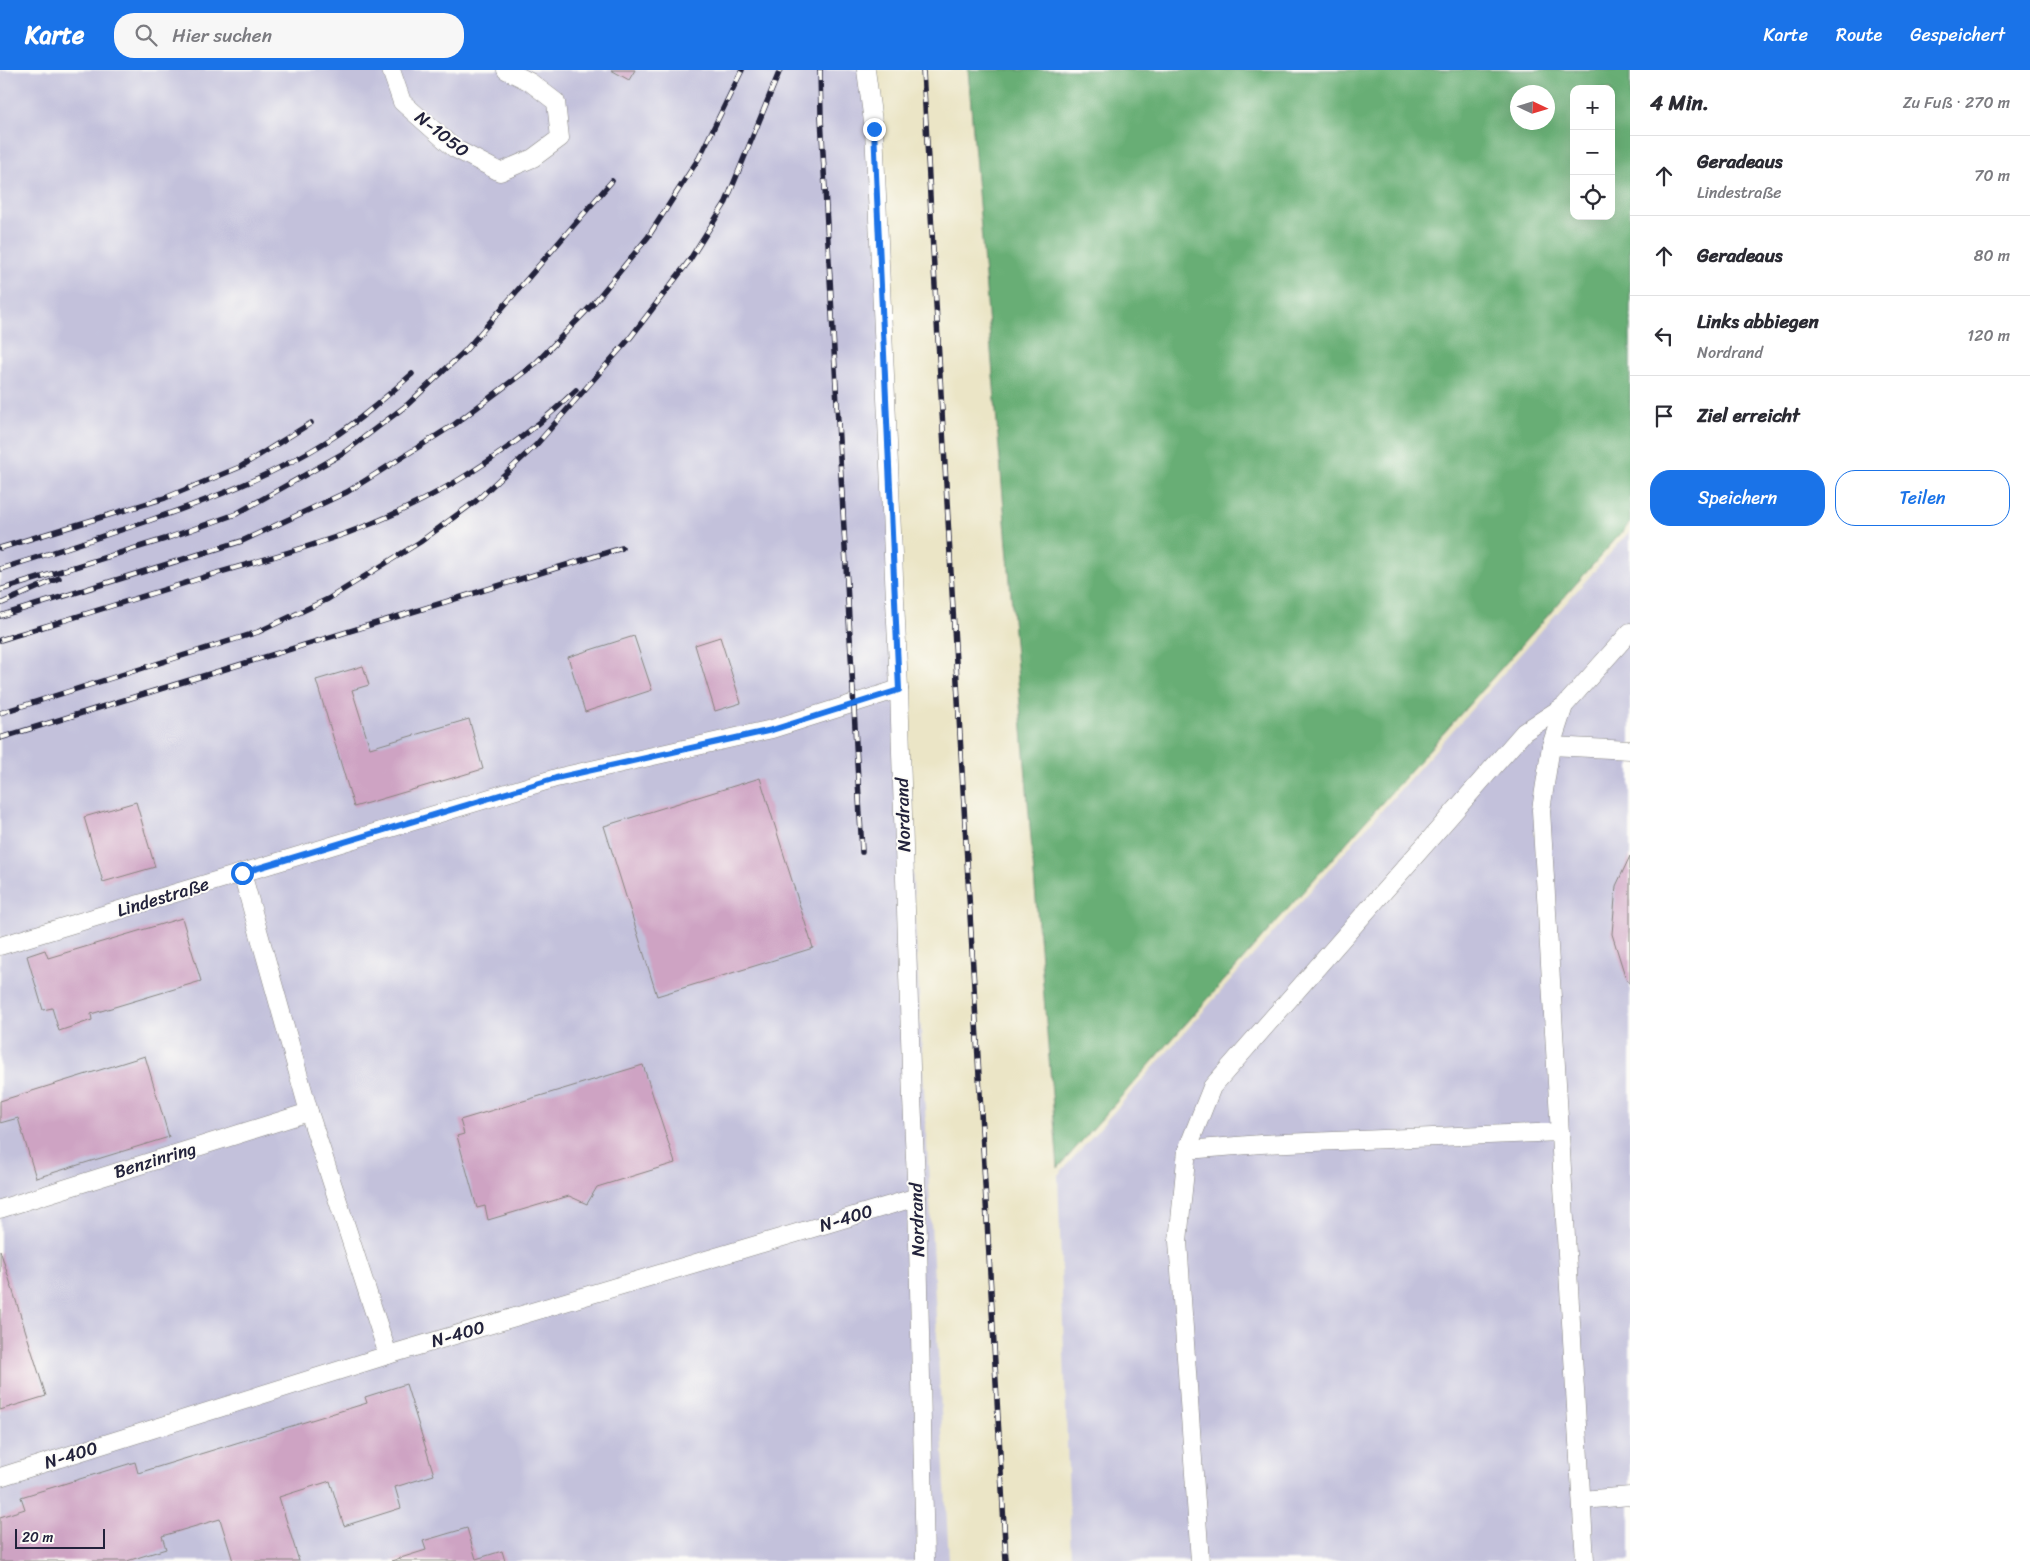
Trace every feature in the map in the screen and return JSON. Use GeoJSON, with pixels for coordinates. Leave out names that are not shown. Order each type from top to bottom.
{"type":"FeatureCollection","features":[{"type":"Feature","properties":{"kind":"lane","name":"N-1050"},"geometry":{"type":"LineString","coordinates":[[391,70],[402,102],[454,148],[500,172],[533,158],[560,138],[556,102],[530,82],[506,70]]}},
{"type":"Feature","properties":{"kind":"lane","name":"Nordrand"},"geometry":{"type":"LineString","coordinates":[[866,70],[874,129],[899,690],[912,1099],[917,1197],[925,1561]]}},
{"type":"Feature","properties":{"kind":"lane"},"geometry":{"type":"LineString","coordinates":[[1200,1561],[1178,1241],[1187,1150],[1212,1087],[1524,732],[1564,706],[1630,632]]}},
{"type":"Feature","properties":{"kind":"lane","name":"Lindestraße"},"geometry":{"type":"LineString","coordinates":[[0,946],[556,778],[772,730],[899,690]]}},
{"type":"Feature","properties":{"kind":"lane"},"geometry":{"type":"LineString","coordinates":[[1564,706],[1551,746],[1541,810],[1585,1561]]}},
{"type":"Feature","properties":{"kind":"lane"},"geometry":{"type":"LineString","coordinates":[[1551,746],[1630,750]]}},
{"type":"Feature","properties":{"kind":"lane"},"geometry":{"type":"LineString","coordinates":[[242,873],[309,1112],[388,1355]]}},
{"type":"Feature","properties":{"kind":"lane","name":"Benzinring"},"geometry":{"type":"LineString","coordinates":[[0,1209],[309,1112]]}},
{"type":"Feature","properties":{"kind":"lane"},"geometry":{"type":"LineString","coordinates":[[1187,1150],[1261,1144],[1560,1132]]}},
{"type":"Feature","properties":{"kind":"lane","name":"N-400"},"geometry":{"type":"LineString","coordinates":[[0,1477],[388,1355],[917,1197]]}},
{"type":"Feature","properties":{"kind":"lane"},"geometry":{"type":"LineString","coordinates":[[1582,1500],[1630,1496]]}},
{"type":"Feature","properties":{"kind":"shaded area"},"geometry":{"type":"Polygon","coordinates":[[[0,70],[867,70],[871,91],[949,1561],[0,1561],[0,70]]]}},
{"type":"Feature","properties":{"kind":"shaded area"},"geometry":{"type":"Polygon","coordinates":[[[1630,531],[1630,1561],[1071,1561],[1058,1175],[1630,531]]]}},
{"type":"Feature","properties":{"kind":"green space"},"geometry":{"type":"Polygon","coordinates":[[[968,70],[1630,70],[1630,523],[1058,1168],[968,70]]]}},
{"type":"Feature","properties":{"kind":"building"},"geometry":{"type":"Polygon","coordinates":[[[611,70],[635,70],[629,80],[611,70]]]}},
{"type":"Feature","properties":{"kind":"building"},"geometry":{"type":"Polygon","coordinates":[[[634,636],[652,690],[585,712],[568,657],[634,636]]]}},
{"type":"Feature","properties":{"kind":"building"},"geometry":{"type":"Polygon","coordinates":[[[720,637],[741,703],[715,711],[695,645],[720,637]]]}},
{"type":"Feature","properties":{"kind":"building"},"geometry":{"type":"Polygon","coordinates":[[[363,666],[369,685],[352,690],[370,748],[469,719],[483,769],[354,807],[316,680],[363,666]]]}},
{"type":"Feature","properties":{"kind":"building"},"geometry":{"type":"Polygon","coordinates":[[[760,778],[813,948],[657,996],[604,826],[760,778]]]}},
{"type":"Feature","properties":{"kind":"building"},"geometry":{"type":"Polygon","coordinates":[[[136,802],[155,867],[103,882],[84,817],[136,802]]]}},
{"type":"Feature","properties":{"kind":"building"},"geometry":{"type":"Polygon","coordinates":[[[1630,856],[1630,984],[1626,979],[1612,934],[1616,886],[1630,856]]]}},
{"type":"Feature","properties":{"kind":"building"},"geometry":{"type":"Polygon","coordinates":[[[182,918],[201,981],[91,1014],[92,1020],[59,1031],[52,1008],[43,1010],[27,956],[45,950],[48,958],[182,918]]]}},
{"type":"Feature","properties":{"kind":"building"},"geometry":{"type":"Polygon","coordinates":[[[145,1056],[169,1137],[36,1178],[18,1118],[0,1123],[0,1101],[145,1056]]]}},
{"type":"Feature","properties":{"kind":"building"},"geometry":{"type":"Polygon","coordinates":[[[643,1065],[675,1163],[597,1187],[587,1204],[569,1196],[488,1220],[485,1206],[477,1208],[457,1136],[464,1134],[460,1120],[643,1065]]]}},
{"type":"Feature","properties":{"kind":"building"},"geometry":{"type":"Polygon","coordinates":[[[0,1250],[46,1396],[0,1410],[0,1250]]]}},
{"type":"Feature","properties":{"kind":"building"},"geometry":{"type":"Polygon","coordinates":[[[406,1384],[434,1475],[395,1487],[401,1508],[344,1526],[330,1481],[279,1497],[299,1561],[233,1561],[220,1519],[162,1536],[166,1549],[127,1561],[0,1561],[0,1517],[25,1509],[21,1497],[135,1462],[138,1473],[367,1403],[365,1397],[406,1384]]]}},
{"type":"Feature","properties":{"kind":"building"},"geometry":{"type":"Polygon","coordinates":[[[467,1528],[476,1559],[502,1551],[505,1561],[391,1561],[426,1550],[423,1541],[467,1528]]]}},
{"type":"Feature","properties":{"kind":"railway"},"geometry":{"type":"LineString","coordinates":[[0,616],[242,541],[347,492],[455,424],[536,363],[593,304],[648,237],[699,158],[742,70]]}},
{"type":"Feature","properties":{"kind":"railway"},"geometry":{"type":"LineString","coordinates":[[0,713],[258,632],[328,599],[420,542],[476,501],[536,445],[630,338],[689,261],[726,202],[780,70]]}},
{"type":"Feature","properties":{"kind":"railway"},"geometry":{"type":"LineString","coordinates":[[820,70],[821,117],[862,852]]}},
{"type":"Feature","properties":{"kind":"railway"},"geometry":{"type":"LineString","coordinates":[[923,70],[1006,1561]]}},
{"type":"Feature","properties":{"kind":"railway"},"geometry":{"type":"LineString","coordinates":[[0,590],[165,539],[236,514],[342,454],[407,405],[465,351],[612,181]]}},
{"type":"Feature","properties":{"kind":"railway"},"geometry":{"type":"LineString","coordinates":[[0,569],[169,514],[263,476],[340,433],[412,374]]}},
{"type":"Feature","properties":{"kind":"railway"},"geometry":{"type":"LineString","coordinates":[[0,640],[306,547],[354,531],[389,516],[456,482],[488,461],[519,439],[576,390]]}},
{"type":"Feature","properties":{"kind":"railway"},"geometry":{"type":"LineString","coordinates":[[0,548],[165,498],[240,467],[311,423]]}},
{"type":"Feature","properties":{"kind":"railway"},"geometry":{"type":"LineString","coordinates":[[0,738],[622,548]]}},
{"type":"Feature","properties":{"kind":"railway"},"geometry":{"type":"LineString","coordinates":[[0,604],[59,578]]}},
{"type":"Feature","properties":{"kind":"route"},"geometry":{"type":"LineString","coordinates":[[242,873],[556,778],[772,730],[899,690],[874,129]]}}]}
